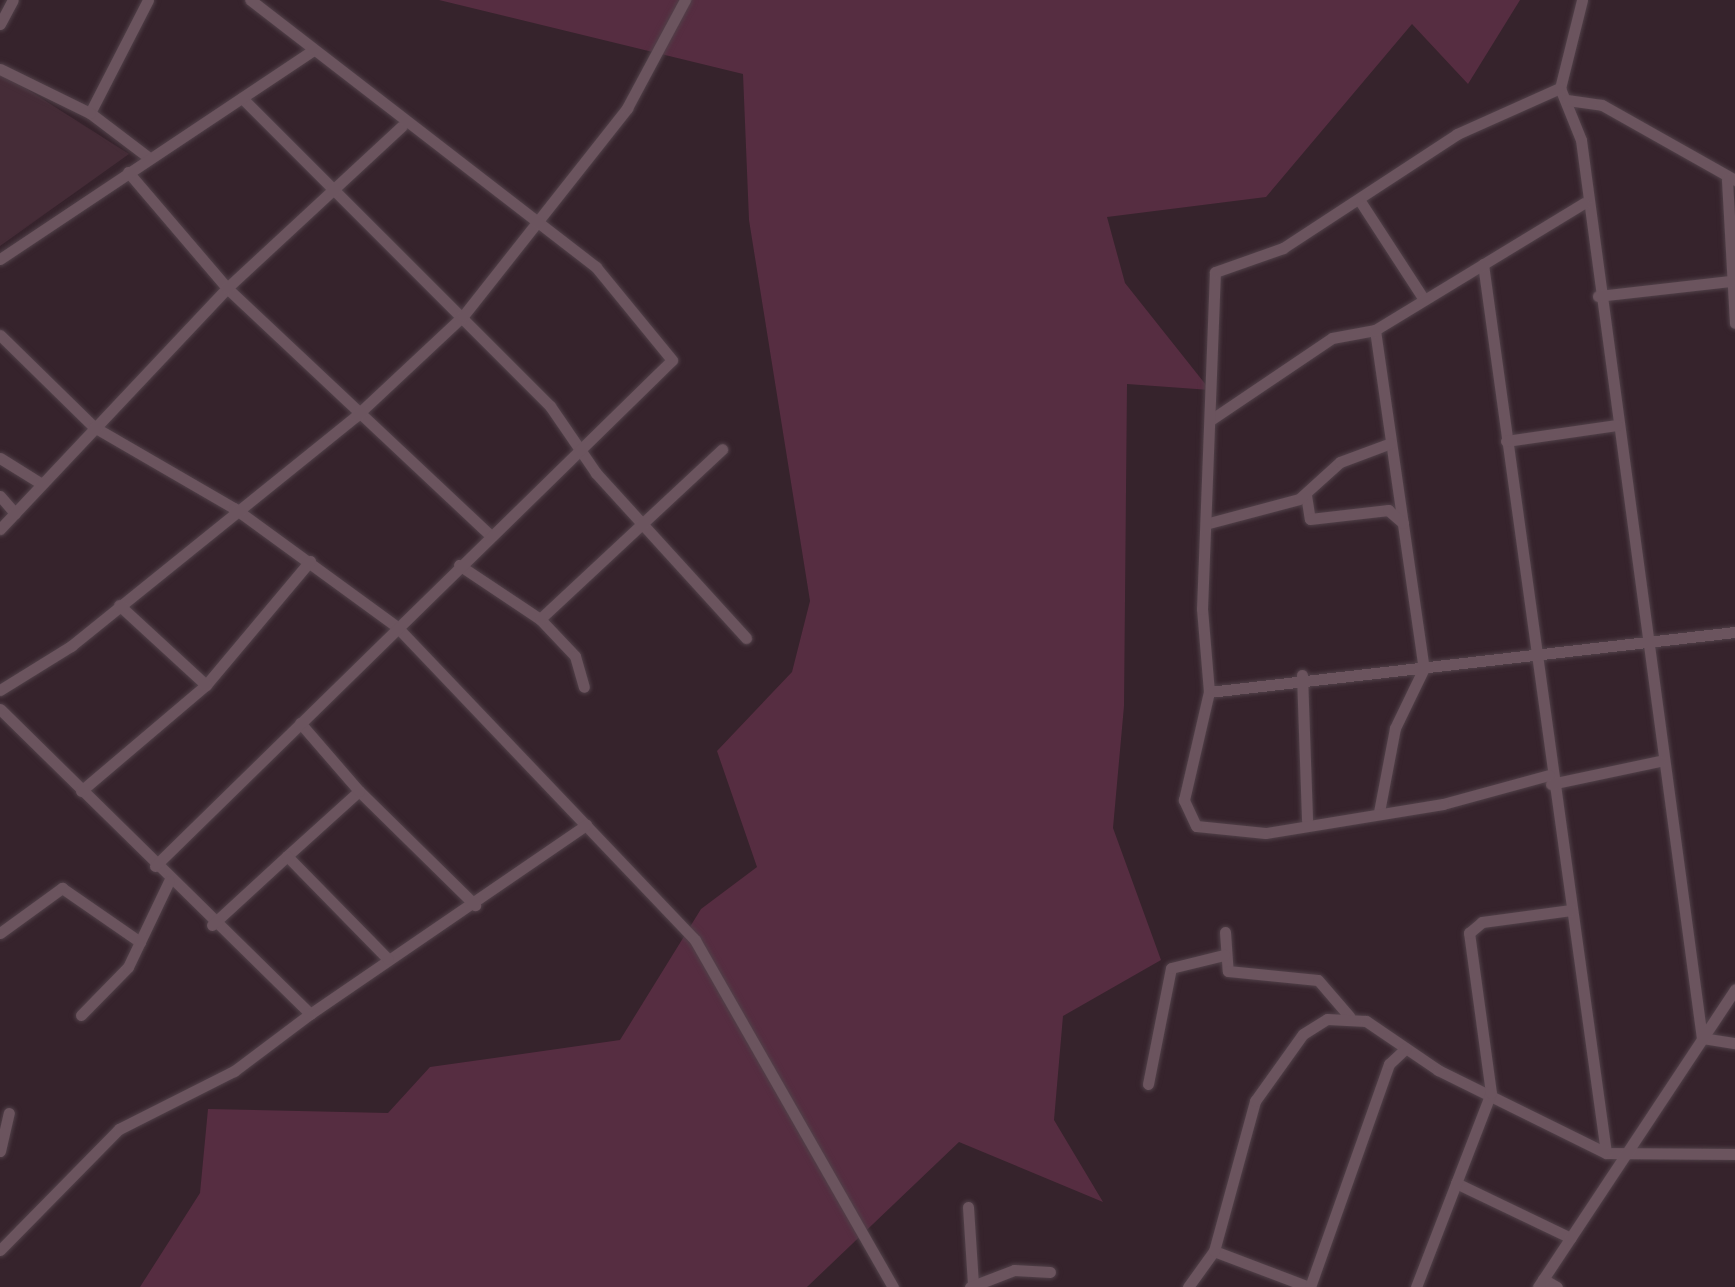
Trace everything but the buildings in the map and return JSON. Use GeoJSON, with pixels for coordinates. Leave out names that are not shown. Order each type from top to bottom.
{"type":"FeatureCollection","features":[{"type":"Feature","properties":{"kind":"street"},"geometry":{"type":"LineString","coordinates":[[0,24],[12,0]]}},
{"type":"Feature","properties":{"kind":"street"},"geometry":{"type":"LineString","coordinates":[[90,112],[148,0]]}},
{"type":"Feature","properties":{"kind":"street"},"geometry":{"type":"LineString","coordinates":[[155,866],[459,565],[584,454],[667,369],[670,349],[630,299],[537,224],[402,126],[250,0]]}},
{"type":"Feature","properties":{"kind":"street"},"geometry":{"type":"LineString","coordinates":[[0,690],[119,605],[234,508],[356,416],[463,316],[627,108],[685,0]]}},
{"type":"Feature","properties":{"kind":"street"},"geometry":{"type":"LineString","coordinates":[[1582,0],[1560,88],[1581,140],[1584,203],[1702,1038]]}},
{"type":"Feature","properties":{"kind":"street"},"geometry":{"type":"LineString","coordinates":[[0,259],[312,50]]}},
{"type":"Feature","properties":{"kind":"street"},"geometry":{"type":"LineString","coordinates":[[0,69],[90,112],[148,158]]}},
{"type":"Feature","properties":{"kind":"street"},"geometry":{"type":"LineString","coordinates":[[1560,88],[1456,134],[1360,201],[1283,248],[1215,272],[1209,692],[1184,800],[1189,817],[1241,834],[1660,760]]}},
{"type":"Feature","properties":{"kind":"street"},"geometry":{"type":"LineString","coordinates":[[242,98],[332,192],[463,316],[746,638]]}},
{"type":"Feature","properties":{"kind":"street"},"geometry":{"type":"LineString","coordinates":[[1566,100],[1602,104],[1731,180],[1729,281],[1735,323]]}},
{"type":"Feature","properties":{"kind":"street"},"geometry":{"type":"LineString","coordinates":[[0,529],[227,288],[402,126]]}},
{"type":"Feature","properties":{"kind":"street"},"geometry":{"type":"LineString","coordinates":[[128,172],[227,288],[356,416],[490,536]]}},
{"type":"Feature","properties":{"kind":"street"},"geometry":{"type":"LineString","coordinates":[[1360,201],[1422,298]]}},
{"type":"Feature","properties":{"kind":"street"},"geometry":{"type":"LineString","coordinates":[[1212,420],[1332,338],[1375,330],[1584,203]]}},
{"type":"Feature","properties":{"kind":"street"},"geometry":{"type":"LineString","coordinates":[[1484,264],[1538,653],[1550,779],[1606,1153]]}},
{"type":"Feature","properties":{"kind":"street"},"geometry":{"type":"LineString","coordinates":[[1598,296],[1729,281]]}},
{"type":"Feature","properties":{"kind":"street"},"geometry":{"type":"LineString","coordinates":[[1375,330],[1424,668],[1394,728],[1378,812]]}},
{"type":"Feature","properties":{"kind":"street"},"geometry":{"type":"LineString","coordinates":[[0,335],[94,428],[234,508],[396,627],[586,825],[710,960],[893,1287]]}},
{"type":"Feature","properties":{"kind":"street"},"geometry":{"type":"LineString","coordinates":[[1506,441],[1618,426]]}},
{"type":"Feature","properties":{"kind":"street"},"geometry":{"type":"LineString","coordinates":[[1209,524],[1306,495],[1340,462],[1390,443]]}},
{"type":"Feature","properties":{"kind":"street"},"geometry":{"type":"LineString","coordinates":[[540,619],[722,450]]}},
{"type":"Feature","properties":{"kind":"street"},"geometry":{"type":"LineString","coordinates":[[0,458],[42,484]]}},
{"type":"Feature","properties":{"kind":"street"},"geometry":{"type":"LineString","coordinates":[[1306,495],[1310,518],[1388,510],[1403,523]]}},
{"type":"Feature","properties":{"kind":"street"},"geometry":{"type":"LineString","coordinates":[[0,496],[15,513]]}},
{"type":"Feature","properties":{"kind":"street"},"geometry":{"type":"LineString","coordinates":[[81,791],[206,685],[310,561]]}},
{"type":"Feature","properties":{"kind":"street"},"geometry":{"type":"LineString","coordinates":[[459,565],[540,619],[576,656],[584,687]]}},
{"type":"Feature","properties":{"kind":"street"},"geometry":{"type":"LineString","coordinates":[[119,605],[206,685]]}},
{"type":"Feature","properties":{"kind":"street"},"geometry":{"type":"LineString","coordinates":[[1209,692],[1302,674],[1424,668],[1644,637],[1735,632]]}},
{"type":"Feature","properties":{"kind":"street"},"geometry":{"type":"LineString","coordinates":[[1302,674],[1307,820]]}},
{"type":"Feature","properties":{"kind":"street"},"geometry":{"type":"LineString","coordinates":[[0,709],[212,924],[310,1014]]}},
{"type":"Feature","properties":{"kind":"street"},"geometry":{"type":"LineString","coordinates":[[300,723],[360,791],[475,905]]}},
{"type":"Feature","properties":{"kind":"street"},"geometry":{"type":"LineString","coordinates":[[212,924],[360,791]]}},
{"type":"Feature","properties":{"kind":"street"},"geometry":{"type":"LineString","coordinates":[[0,1250],[119,1129],[234,1071],[388,959],[475,905],[586,825]]}},
{"type":"Feature","properties":{"kind":"street"},"geometry":{"type":"LineString","coordinates":[[287,856],[388,959]]}},
{"type":"Feature","properties":{"kind":"street"},"geometry":{"type":"LineString","coordinates":[[81,1015],[140,942],[169,881]]}},
{"type":"Feature","properties":{"kind":"street"},"geometry":{"type":"LineString","coordinates":[[0,933],[62,888],[140,942]]}},
{"type":"Feature","properties":{"kind":"street"},"geometry":{"type":"LineString","coordinates":[[1416,1287],[1491,1093],[1469,933],[1482,922],[1571,910]]}},
{"type":"Feature","properties":{"kind":"street"},"geometry":{"type":"LineString","coordinates":[[1225,932],[1224,955],[1232,972],[1328,985],[1350,1016],[1606,1153],[1623,1159],[1735,1154]]}},
{"type":"Feature","properties":{"kind":"street"},"geometry":{"type":"LineString","coordinates":[[1148,1084],[1171,968],[1224,955]]}},
{"type":"Feature","properties":{"kind":"street"},"geometry":{"type":"LineString","coordinates":[[1557,1287],[1541,1283],[1735,990]]}},
{"type":"Feature","properties":{"kind":"street"},"geometry":{"type":"LineString","coordinates":[[1188,1287],[1214,1251],[1255,1101],[1312,1025],[1350,1016]]}},
{"type":"Feature","properties":{"kind":"street"},"geometry":{"type":"LineString","coordinates":[[1702,1038],[1735,1042]]}},
{"type":"Feature","properties":{"kind":"street"},"geometry":{"type":"LineString","coordinates":[[1214,1251],[1309,1287],[1349,1196],[1388,1064],[1406,1048]]}},
{"type":"Feature","properties":{"kind":"street"},"geometry":{"type":"LineString","coordinates":[[0,1151],[9,1114]]}},
{"type":"Feature","properties":{"kind":"street"},"geometry":{"type":"LineString","coordinates":[[1456,1184],[1571,1238]]}},
{"type":"Feature","properties":{"kind":"street"},"geometry":{"type":"LineString","coordinates":[[968,1207],[972,1286],[1014,1270],[1050,1272]]}},
{"type":"Feature","properties":{"kind":"shaded area"},"geometry":{"type":"Polygon","coordinates":[[[439,0],[1520,0],[1468,84],[1412,24],[1266,197],[1107,217],[1125,283],[1210,390],[1127,384],[1124,706],[1113,828],[1161,960],[1063,1016],[1054,1120],[1103,1202],[959,1142],[807,1287],[140,1287],[200,1193],[208,1109],[388,1113],[430,1067],[620,1040],[701,909],[757,867],[717,751],[792,672],[810,601],[749,220],[743,74],[439,0]]]}},
{"type":"Feature","properties":{"kind":"shaded area"},"geometry":{"type":"Polygon","coordinates":[[[0,72],[129,154],[0,246],[0,72]]]}}]}
